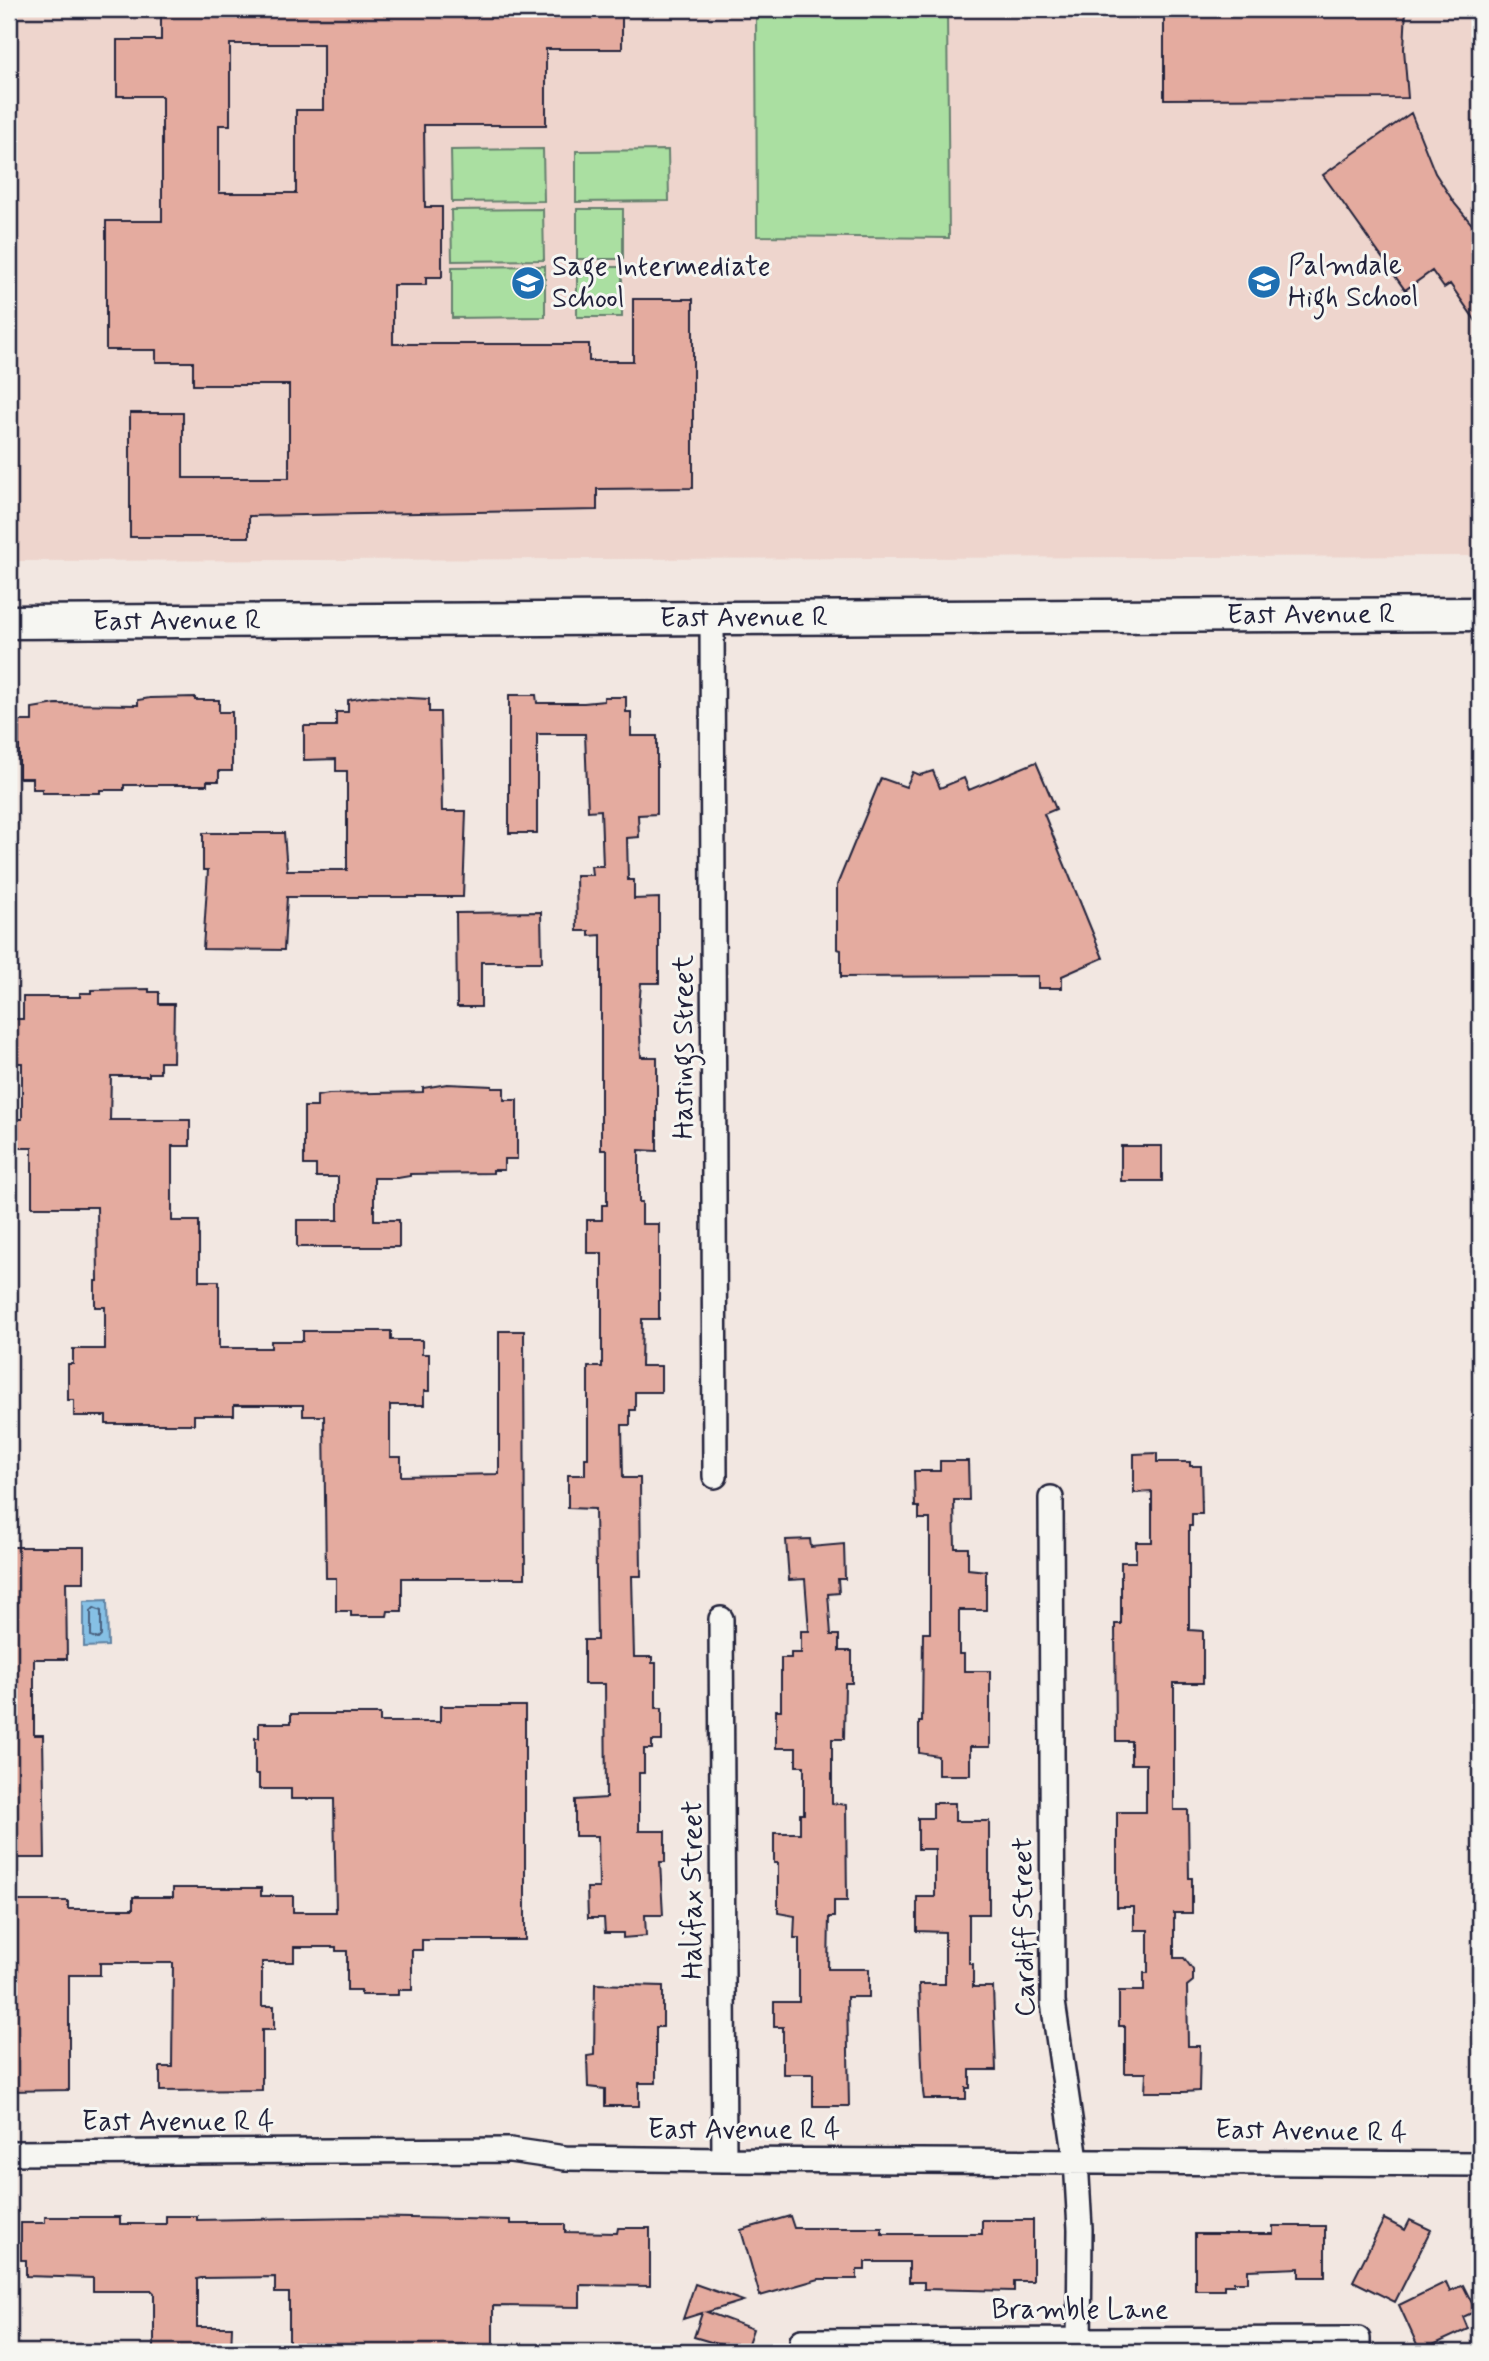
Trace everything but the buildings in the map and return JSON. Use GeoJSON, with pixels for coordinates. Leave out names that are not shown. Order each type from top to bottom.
{"type":"FeatureCollection","features":[{"type":"Feature","properties":{"kind":"main road","name":"East Avenue R"},"geometry":{"type":"LineString","coordinates":[[9,622],[1480,614]]}},
{"type":"Feature","properties":{"kind":"street","name":"Hastings Street"},"geometry":{"type":"LineString","coordinates":[[712,618],[715,1476]]}},
{"type":"Feature","properties":{"kind":"street","name":"Cardiff Street"},"geometry":{"type":"LineString","coordinates":[[1051,1498],[1053,2002],[1076,2160],[1080,2229],[1079,2346]]}},
{"type":"Feature","properties":{"kind":"street","name":"Halifax Street"},"geometry":{"type":"LineString","coordinates":[[721,1619],[724,2160]]}},
{"type":"Feature","properties":{"kind":"street","name":"East Avenue R 4"},"geometry":{"type":"LineString","coordinates":[[9,2153],[510,2150],[565,2158],[1480,2164]]}},
{"type":"Feature","properties":{"kind":"street","name":"Bramble Lane"},"geometry":{"type":"LineString","coordinates":[[802,2347],[1358,2346]]}},
{"type":"Feature","properties":{"kind":"shaded area","name":"Sage Intermediate School"},"geometry":{"type":"Polygon","coordinates":[[[9,9],[1480,9],[1480,556],[9,561],[9,9]]]}},
{"type":"Feature","properties":{"kind":"green space"},"geometry":{"type":"Polygon","coordinates":[[[756,9],[947,9],[949,238],[757,236],[756,9]]]}},
{"type":"Feature","properties":{"kind":"green space"},"geometry":{"type":"Polygon","coordinates":[[[543,149],[544,201],[452,202],[451,150],[543,149]]]}},
{"type":"Feature","properties":{"kind":"green space"},"geometry":{"type":"Polygon","coordinates":[[[668,150],[669,201],[576,202],[576,151],[668,150]]]}},
{"type":"Feature","properties":{"kind":"green space"},"geometry":{"type":"Polygon","coordinates":[[[543,209],[544,260],[452,261],[451,210],[543,209]]]}},
{"type":"Feature","properties":{"kind":"green space"},"geometry":{"type":"Polygon","coordinates":[[[577,209],[623,209],[623,259],[577,259],[577,209]]]}},
{"type":"Feature","properties":{"kind":"green space"},"geometry":{"type":"Polygon","coordinates":[[[545,266],[545,317],[452,318],[452,267],[545,266]]]}},
{"type":"Feature","properties":{"kind":"green space"},"geometry":{"type":"Polygon","coordinates":[[[577,267],[622,267],[622,317],[577,317],[577,267]]]}},
{"type":"Feature","properties":{"kind":"water"},"geometry":{"type":"Polygon","coordinates":[[[107,1600],[108,1646],[84,1647],[84,1601],[107,1600]]]}},
{"type":"Feature","properties":{"kind":"place","name":"Palmdale High School"},"geometry":{"type":"Point","coordinates":[1264,282]}},
{"type":"Feature","properties":{"kind":"place","name":"Sage Intermediate School"},"geometry":{"type":"Point","coordinates":[528,283]}}]}
